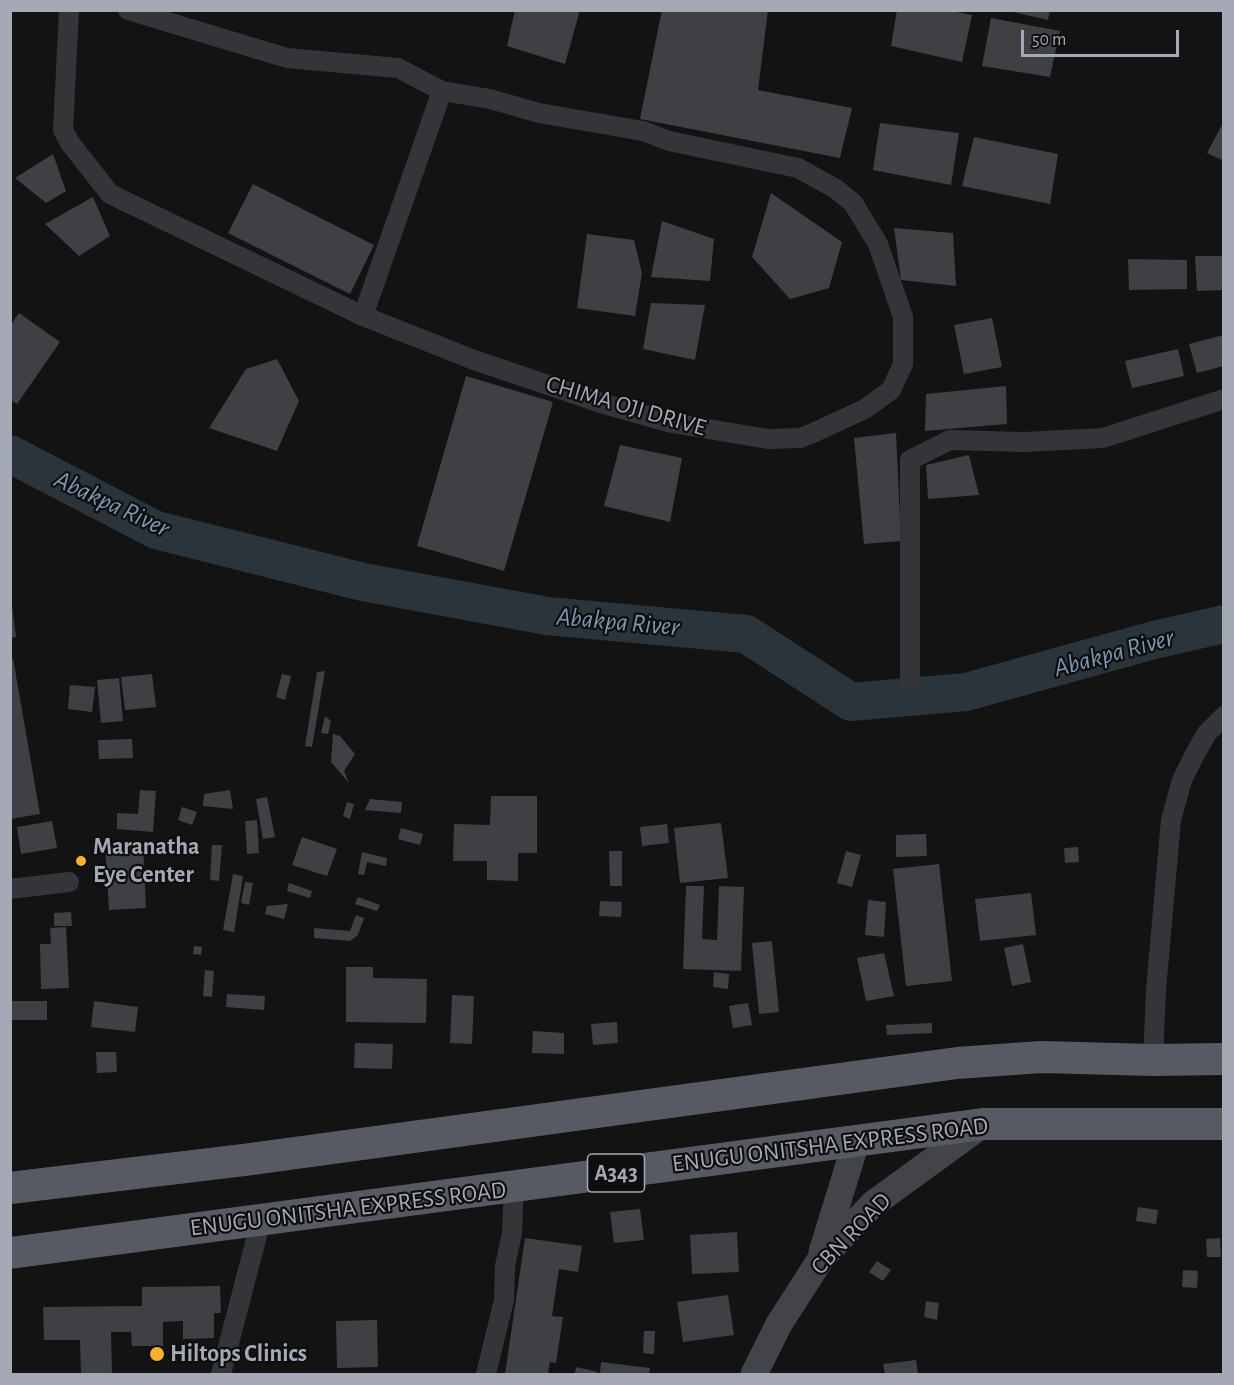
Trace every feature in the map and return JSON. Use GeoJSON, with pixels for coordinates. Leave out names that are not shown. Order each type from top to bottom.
{"type":"FeatureCollection","features":[{"type":"Feature","properties":{"kind":"highway"},"geometry":{"type":"LineString","coordinates":[[10,1188],[291,1154],[957,1063],[1041,1057],[1224,1059]]}},
{"type":"Feature","properties":{"kind":"highway","name":"ENUGU ONITSHA EXPRESS ROAD"},"geometry":{"type":"LineString","coordinates":[[10,1253],[983,1124],[1224,1124]]}},
{"type":"Feature","properties":{"kind":"main road","name":"CBN ROAD"},"geometry":{"type":"LineString","coordinates":[[754,1374],[779,1324],[820,1260],[873,1204],[983,1124]]}},
{"type":"Feature","properties":{"kind":"main road"},"geometry":{"type":"LineString","coordinates":[[820,1260],[857,1139]]}},
{"type":"Feature","properties":{"kind":"street","name":"CHIMA OJI DRIVE"},"geometry":{"type":"LineString","coordinates":[[69,10],[63,130],[70,143],[110,194],[363,316],[474,360],[602,403],[672,423],[768,439],[800,438],[865,409],[891,390],[903,364],[903,317],[878,244],[853,203],[836,189],[798,168],[669,141],[643,131],[538,113],[490,99],[442,91],[399,68],[287,58],[128,10]]}},
{"type":"Feature","properties":{"kind":"street"},"geometry":{"type":"LineString","coordinates":[[363,316],[442,91]]}},
{"type":"Feature","properties":{"kind":"street"},"geometry":{"type":"LineString","coordinates":[[910,680],[910,460],[950,440],[1024,442],[1103,438],[1224,399]]}},
{"type":"Feature","properties":{"kind":"street"},"geometry":{"type":"LineString","coordinates":[[1153,1060],[1157,978],[1172,820],[1182,780],[1208,733],[1224,716]]}},
{"type":"Feature","properties":{"kind":"street"},"geometry":{"type":"LineString","coordinates":[[10,890],[69,882]]}},
{"type":"Feature","properties":{"kind":"street"},"geometry":{"type":"LineString","coordinates":[[486,1374],[504,1300],[505,1266],[512,1233],[514,1187]]}},
{"type":"Feature","properties":{"kind":"street"},"geometry":{"type":"LineString","coordinates":[[221,1374],[261,1220]]}},
{"type":"Feature","properties":{"kind":"building"},"geometry":{"type":"Polygon","coordinates":[[[515,10],[580,10],[565,64],[507,46],[515,10]]]}},
{"type":"Feature","properties":{"kind":"building"},"geometry":{"type":"Polygon","coordinates":[[[662,10],[768,10],[758,90],[852,108],[840,158],[640,119],[662,10]]]}},
{"type":"Feature","properties":{"kind":"building"},"geometry":{"type":"Polygon","coordinates":[[[897,10],[946,10],[972,15],[962,62],[891,46],[897,10]]]}},
{"type":"Feature","properties":{"kind":"building"},"geometry":{"type":"Polygon","coordinates":[[[1005,10],[1050,10],[1048,20],[1005,10]]]}},
{"type":"Feature","properties":{"kind":"building"},"geometry":{"type":"Polygon","coordinates":[[[991,18],[1060,31],[1050,77],[982,66],[991,18]]]}},
{"type":"Feature","properties":{"kind":"building"},"geometry":{"type":"Polygon","coordinates":[[[1224,121],[1224,161],[1207,153],[1224,121]]]}},
{"type":"Feature","properties":{"kind":"building"},"geometry":{"type":"Polygon","coordinates":[[[880,123],[959,133],[951,185],[873,170],[880,123]]]}},
{"type":"Feature","properties":{"kind":"building"},"geometry":{"type":"Polygon","coordinates":[[[974,137],[1058,154],[1050,204],[962,186],[974,137]]]}},
{"type":"Feature","properties":{"kind":"building"},"geometry":{"type":"Polygon","coordinates":[[[53,154],[66,191],[46,203],[15,178],[53,154]]]}},
{"type":"Feature","properties":{"kind":"building"},"geometry":{"type":"Polygon","coordinates":[[[253,184],[374,245],[350,294],[228,233],[253,184]]]}},
{"type":"Feature","properties":{"kind":"building"},"geometry":{"type":"Polygon","coordinates":[[[771,193],[842,242],[829,288],[790,299],[752,257],[771,193]]]}},
{"type":"Feature","properties":{"kind":"building"},"geometry":{"type":"Polygon","coordinates":[[[93,197],[110,236],[79,256],[45,224],[93,197]]]}},
{"type":"Feature","properties":{"kind":"building"},"geometry":{"type":"Polygon","coordinates":[[[662,221],[714,239],[710,281],[651,277],[662,221]]]}},
{"type":"Feature","properties":{"kind":"building"},"geometry":{"type":"Polygon","coordinates":[[[894,228],[953,233],[956,286],[901,280],[894,228]]]}},
{"type":"Feature","properties":{"kind":"building"},"geometry":{"type":"Polygon","coordinates":[[[587,234],[634,240],[642,273],[635,316],[577,308],[587,234]]]}},
{"type":"Feature","properties":{"kind":"building"},"geometry":{"type":"Polygon","coordinates":[[[1195,256],[1224,256],[1224,290],[1197,291],[1195,256]]]}},
{"type":"Feature","properties":{"kind":"building"},"geometry":{"type":"Polygon","coordinates":[[[1128,259],[1187,260],[1187,289],[1129,290],[1128,259]]]}},
{"type":"Feature","properties":{"kind":"building"},"geometry":{"type":"Polygon","coordinates":[[[651,303],[705,305],[695,360],[643,349],[651,303]]]}},
{"type":"Feature","properties":{"kind":"building"},"geometry":{"type":"Polygon","coordinates":[[[19,313],[60,342],[17,404],[10,400],[10,326],[19,313]]]}},
{"type":"Feature","properties":{"kind":"building"},"geometry":{"type":"Polygon","coordinates":[[[992,318],[1002,367],[964,374],[954,325],[992,318]]]}},
{"type":"Feature","properties":{"kind":"building"},"geometry":{"type":"Polygon","coordinates":[[[1224,335],[1224,366],[1197,373],[1189,344],[1224,335]]]}},
{"type":"Feature","properties":{"kind":"building"},"geometry":{"type":"Polygon","coordinates":[[[1178,349],[1184,376],[1132,388],[1125,361],[1178,349]]]}},
{"type":"Feature","properties":{"kind":"building"},"geometry":{"type":"Polygon","coordinates":[[[277,359],[299,401],[277,451],[209,428],[246,369],[277,359]]]}},
{"type":"Feature","properties":{"kind":"building"},"geometry":{"type":"Polygon","coordinates":[[[466,376],[553,402],[504,571],[417,546],[466,376]]]}},
{"type":"Feature","properties":{"kind":"building"},"geometry":{"type":"Polygon","coordinates":[[[1006,386],[1007,424],[925,431],[926,394],[1006,386]]]}},
{"type":"Feature","properties":{"kind":"building"},"geometry":{"type":"Polygon","coordinates":[[[896,433],[901,541],[864,544],[854,438],[896,433]]]}},
{"type":"Feature","properties":{"kind":"building"},"geometry":{"type":"Polygon","coordinates":[[[620,445],[682,458],[670,522],[604,506],[620,445]]]}},
{"type":"Feature","properties":{"kind":"building"},"geometry":{"type":"Polygon","coordinates":[[[969,455],[979,495],[928,499],[926,465],[969,455]]]}},
{"type":"Feature","properties":{"kind":"building"},"geometry":{"type":"Polygon","coordinates":[[[12,606],[16,637],[10,638],[10,607],[12,606]]]}},
{"type":"Feature","properties":{"kind":"building"},"geometry":{"type":"Polygon","coordinates":[[[13,658],[40,814],[10,819],[10,659],[13,658]]]}},
{"type":"Feature","properties":{"kind":"building"},"geometry":{"type":"Polygon","coordinates":[[[325,671],[312,747],[305,746],[317,672],[325,671]]]}},
{"type":"Feature","properties":{"kind":"building"},"geometry":{"type":"Polygon","coordinates":[[[152,674],[156,707],[125,710],[121,677],[152,674]]]}},
{"type":"Feature","properties":{"kind":"building"},"geometry":{"type":"Polygon","coordinates":[[[282,674],[291,676],[285,700],[276,697],[282,674]]]}},
{"type":"Feature","properties":{"kind":"building"},"geometry":{"type":"Polygon","coordinates":[[[119,678],[123,721],[101,723],[97,680],[119,678]]]}},
{"type":"Feature","properties":{"kind":"building"},"geometry":{"type":"Polygon","coordinates":[[[70,685],[95,687],[92,712],[68,709],[70,685]]]}},
{"type":"Feature","properties":{"kind":"building"},"geometry":{"type":"Polygon","coordinates":[[[325,716],[331,721],[328,734],[321,733],[325,716]]]}},
{"type":"Feature","properties":{"kind":"building"},"geometry":{"type":"Polygon","coordinates":[[[333,734],[340,736],[355,754],[344,771],[349,783],[331,762],[333,734]]]}},
{"type":"Feature","properties":{"kind":"building"},"geometry":{"type":"Polygon","coordinates":[[[132,739],[133,758],[99,759],[98,740],[132,739]]]}},
{"type":"Feature","properties":{"kind":"building"},"geometry":{"type":"Polygon","coordinates":[[[140,790],[156,791],[153,832],[117,829],[117,813],[138,814],[140,790]]]}},
{"type":"Feature","properties":{"kind":"building"},"geometry":{"type":"Polygon","coordinates":[[[230,790],[233,809],[203,806],[204,794],[230,790]]]}},
{"type":"Feature","properties":{"kind":"building"},"geometry":{"type":"Polygon","coordinates":[[[491,796],[537,796],[537,853],[518,853],[518,881],[487,880],[487,861],[453,861],[454,824],[490,825],[491,796]]]}},
{"type":"Feature","properties":{"kind":"building"},"geometry":{"type":"Polygon","coordinates":[[[267,797],[275,837],[263,839],[256,799],[267,797]]]}},
{"type":"Feature","properties":{"kind":"building"},"geometry":{"type":"Polygon","coordinates":[[[370,799],[402,802],[401,813],[365,810],[370,799]]]}},
{"type":"Feature","properties":{"kind":"building"},"geometry":{"type":"Polygon","coordinates":[[[347,802],[354,804],[350,819],[343,816],[347,802]]]}},
{"type":"Feature","properties":{"kind":"building"},"geometry":{"type":"Polygon","coordinates":[[[182,807],[197,812],[192,825],[178,820],[182,807]]]}},
{"type":"Feature","properties":{"kind":"building"},"geometry":{"type":"Polygon","coordinates":[[[257,820],[259,853],[247,854],[245,821],[257,820]]]}},
{"type":"Feature","properties":{"kind":"building"},"geometry":{"type":"Polygon","coordinates":[[[52,821],[57,848],[21,854],[17,827],[52,821]]]}},
{"type":"Feature","properties":{"kind":"building"},"geometry":{"type":"Polygon","coordinates":[[[721,823],[728,878],[680,883],[674,828],[721,823]]]}},
{"type":"Feature","properties":{"kind":"building"},"geometry":{"type":"Polygon","coordinates":[[[667,824],[669,843],[642,846],[640,827],[667,824]]]}},
{"type":"Feature","properties":{"kind":"building"},"geometry":{"type":"Polygon","coordinates":[[[401,828],[423,834],[420,845],[398,839],[401,828]]]}},
{"type":"Feature","properties":{"kind":"building"},"geometry":{"type":"Polygon","coordinates":[[[926,834],[927,856],[896,857],[896,835],[926,834]]]}},
{"type":"Feature","properties":{"kind":"building"},"geometry":{"type":"Polygon","coordinates":[[[302,837],[337,849],[327,876],[292,865],[302,837]]]}},
{"type":"Feature","properties":{"kind":"building"},"geometry":{"type":"Polygon","coordinates":[[[143,844],[146,908],[109,910],[105,846],[143,844]]]}},
{"type":"Feature","properties":{"kind":"building"},"geometry":{"type":"Polygon","coordinates":[[[212,845],[222,845],[219,881],[210,880],[212,845]]]}},
{"type":"Feature","properties":{"kind":"building"},"geometry":{"type":"Polygon","coordinates":[[[1078,847],[1079,862],[1065,863],[1064,848],[1078,847]]]}},
{"type":"Feature","properties":{"kind":"building"},"geometry":{"type":"Polygon","coordinates":[[[609,851],[622,851],[622,886],[610,886],[609,851]]]}},
{"type":"Feature","properties":{"kind":"building"},"geometry":{"type":"Polygon","coordinates":[[[846,851],[861,855],[852,887],[837,883],[846,851]]]}},
{"type":"Feature","properties":{"kind":"building"},"geometry":{"type":"Polygon","coordinates":[[[362,852],[387,858],[386,866],[367,862],[364,875],[358,874],[362,852]]]}},
{"type":"Feature","properties":{"kind":"building"},"geometry":{"type":"Polygon","coordinates":[[[939,864],[952,981],[906,986],[893,869],[939,864]]]}},
{"type":"Feature","properties":{"kind":"building"},"geometry":{"type":"Polygon","coordinates":[[[233,874],[243,876],[234,932],[223,930],[233,874]]]}},
{"type":"Feature","properties":{"kind":"building"},"geometry":{"type":"Polygon","coordinates":[[[245,882],[253,883],[249,905],[241,903],[245,882]]]}},
{"type":"Feature","properties":{"kind":"building"},"geometry":{"type":"Polygon","coordinates":[[[289,883],[312,891],[310,898],[287,891],[289,883]]]}},
{"type":"Feature","properties":{"kind":"building"},"geometry":{"type":"Polygon","coordinates":[[[686,886],[704,886],[702,939],[717,940],[719,886],[744,887],[741,971],[683,969],[686,886]]]}},
{"type":"Feature","properties":{"kind":"building"},"geometry":{"type":"Polygon","coordinates":[[[1031,893],[1036,935],[980,941],[975,899],[1031,893]]]}},
{"type":"Feature","properties":{"kind":"building"},"geometry":{"type":"Polygon","coordinates":[[[358,897],[380,905],[377,911],[355,904],[358,897]]]}},
{"type":"Feature","properties":{"kind":"building"},"geometry":{"type":"Polygon","coordinates":[[[868,900],[886,902],[884,937],[865,935],[868,900]]]}},
{"type":"Feature","properties":{"kind":"building"},"geometry":{"type":"Polygon","coordinates":[[[600,901],[622,902],[621,917],[599,916],[600,901]]]}},
{"type":"Feature","properties":{"kind":"building"},"geometry":{"type":"Polygon","coordinates":[[[288,904],[284,919],[265,914],[267,906],[288,904]]]}},
{"type":"Feature","properties":{"kind":"building"},"geometry":{"type":"Polygon","coordinates":[[[71,912],[72,926],[54,926],[54,913],[71,912]]]}},
{"type":"Feature","properties":{"kind":"building"},"geometry":{"type":"Polygon","coordinates":[[[356,915],[364,918],[358,935],[350,941],[314,938],[314,928],[350,931],[356,915]]]}},
{"type":"Feature","properties":{"kind":"building"},"geometry":{"type":"Polygon","coordinates":[[[66,927],[69,988],[41,989],[40,944],[51,944],[50,928],[66,927]]]}},
{"type":"Feature","properties":{"kind":"building"},"geometry":{"type":"Polygon","coordinates":[[[772,941],[779,1012],[759,1014],[752,943],[772,941]]]}},
{"type":"Feature","properties":{"kind":"building"},"geometry":{"type":"Polygon","coordinates":[[[1023,944],[1031,982],[1012,986],[1004,948],[1023,944]]]}},
{"type":"Feature","properties":{"kind":"building"},"geometry":{"type":"Polygon","coordinates":[[[194,946],[202,947],[201,955],[193,954],[194,946]]]}},
{"type":"Feature","properties":{"kind":"building"},"geometry":{"type":"Polygon","coordinates":[[[884,953],[894,996],[866,1001],[857,958],[884,953]]]}},
{"type":"Feature","properties":{"kind":"building"},"geometry":{"type":"Polygon","coordinates":[[[346,967],[373,967],[373,978],[427,979],[426,1023],[346,1022],[346,967]]]}},
{"type":"Feature","properties":{"kind":"building"},"geometry":{"type":"Polygon","coordinates":[[[205,970],[214,971],[212,997],[203,996],[205,970]]]}},
{"type":"Feature","properties":{"kind":"building"},"geometry":{"type":"Polygon","coordinates":[[[714,972],[729,974],[728,989],[713,987],[714,972]]]}},
{"type":"Feature","properties":{"kind":"building"},"geometry":{"type":"Polygon","coordinates":[[[227,994],[265,996],[264,1010],[226,1007],[227,994]]]}},
{"type":"Feature","properties":{"kind":"building"},"geometry":{"type":"Polygon","coordinates":[[[452,995],[474,996],[472,1044],[450,1043],[452,995]]]}},
{"type":"Feature","properties":{"kind":"building"},"geometry":{"type":"Polygon","coordinates":[[[10,1001],[47,1001],[47,1020],[10,1020],[10,1001]]]}},
{"type":"Feature","properties":{"kind":"building"},"geometry":{"type":"Polygon","coordinates":[[[94,1001],[138,1007],[135,1032],[91,1027],[94,1001]]]}},
{"type":"Feature","properties":{"kind":"building"},"geometry":{"type":"Polygon","coordinates":[[[748,1003],[752,1025],[733,1028],[729,1006],[748,1003]]]}},
{"type":"Feature","properties":{"kind":"building"},"geometry":{"type":"Polygon","coordinates":[[[617,1022],[618,1043],[593,1045],[591,1024],[617,1022]]]}},
{"type":"Feature","properties":{"kind":"building"},"geometry":{"type":"Polygon","coordinates":[[[932,1023],[932,1033],[887,1035],[886,1025],[932,1023]]]}},
{"type":"Feature","properties":{"kind":"building"},"geometry":{"type":"Polygon","coordinates":[[[533,1031],[564,1033],[564,1054],[532,1053],[533,1031]]]}},
{"type":"Feature","properties":{"kind":"building"},"geometry":{"type":"Polygon","coordinates":[[[355,1043],[393,1044],[392,1069],[354,1068],[355,1043]]]}},
{"type":"Feature","properties":{"kind":"building"},"geometry":{"type":"Polygon","coordinates":[[[96,1052],[116,1052],[117,1072],[97,1073],[96,1052]]]}},
{"type":"Feature","properties":{"kind":"building"},"geometry":{"type":"Polygon","coordinates":[[[1138,1207],[1158,1210],[1156,1224],[1136,1221],[1138,1207]]]}},
{"type":"Feature","properties":{"kind":"building"},"geometry":{"type":"Polygon","coordinates":[[[640,1209],[644,1240],[614,1243],[610,1212],[640,1209]]]}},
{"type":"Feature","properties":{"kind":"building"},"geometry":{"type":"Polygon","coordinates":[[[737,1232],[739,1272],[692,1274],[690,1235],[737,1232]]]}},
{"type":"Feature","properties":{"kind":"building"},"geometry":{"type":"Polygon","coordinates":[[[525,1238],[582,1246],[578,1272],[559,1269],[552,1316],[563,1317],[556,1363],[550,1362],[548,1374],[505,1374],[525,1238]]]}},
{"type":"Feature","properties":{"kind":"building"},"geometry":{"type":"Polygon","coordinates":[[[1220,1238],[1221,1257],[1207,1257],[1206,1239],[1220,1238]]]}},
{"type":"Feature","properties":{"kind":"building"},"geometry":{"type":"Polygon","coordinates":[[[877,1261],[891,1270],[883,1281],[869,1272],[877,1261]]]}},
{"type":"Feature","properties":{"kind":"building"},"geometry":{"type":"Polygon","coordinates":[[[1183,1270],[1198,1271],[1197,1288],[1182,1287],[1183,1270]]]}},
{"type":"Feature","properties":{"kind":"building"},"geometry":{"type":"Polygon","coordinates":[[[220,1286],[221,1313],[214,1313],[214,1338],[183,1339],[183,1321],[163,1322],[163,1346],[132,1346],[131,1332],[111,1332],[112,1374],[81,1374],[80,1340],[44,1340],[43,1307],[142,1306],[142,1287],[220,1286]]]}},
{"type":"Feature","properties":{"kind":"building"},"geometry":{"type":"Polygon","coordinates":[[[728,1295],[734,1335],[683,1342],[677,1302],[728,1295]]]}},
{"type":"Feature","properties":{"kind":"building"},"geometry":{"type":"Polygon","coordinates":[[[926,1301],[939,1303],[937,1320],[924,1317],[926,1301]]]}},
{"type":"Feature","properties":{"kind":"building"},"geometry":{"type":"Polygon","coordinates":[[[377,1320],[378,1367],[337,1368],[336,1321],[377,1320]]]}},
{"type":"Feature","properties":{"kind":"building"},"geometry":{"type":"Polygon","coordinates":[[[644,1331],[655,1331],[654,1354],[643,1353],[644,1331]]]}},
{"type":"Feature","properties":{"kind":"building"},"geometry":{"type":"Polygon","coordinates":[[[916,1360],[918,1374],[885,1374],[883,1364],[916,1360]]]}},
{"type":"Feature","properties":{"kind":"building"},"geometry":{"type":"Polygon","coordinates":[[[601,1362],[650,1368],[649,1374],[600,1374],[601,1362]]]}},
{"type":"Feature","properties":{"kind":"building"},"geometry":{"type":"Polygon","coordinates":[[[576,1367],[598,1372],[597,1374],[575,1374],[576,1367]]]}},
{"type":"Feature","properties":{"kind":"waterway","name":"Abakpa River"},"geometry":{"type":"LineString","coordinates":[[10,454],[156,530],[363,582],[547,616],[746,634],[851,702],[966,692],[1154,640],[1224,624]]}},
{"type":"Feature","properties":{"kind":"place","name":"Maranatha Eye Center"},"geometry":{"type":"Point","coordinates":[81,861]}},
{"type":"Feature","properties":{"kind":"place","name":"Hiltops Clinics"},"geometry":{"type":"Point","coordinates":[157,1354]}}]}
